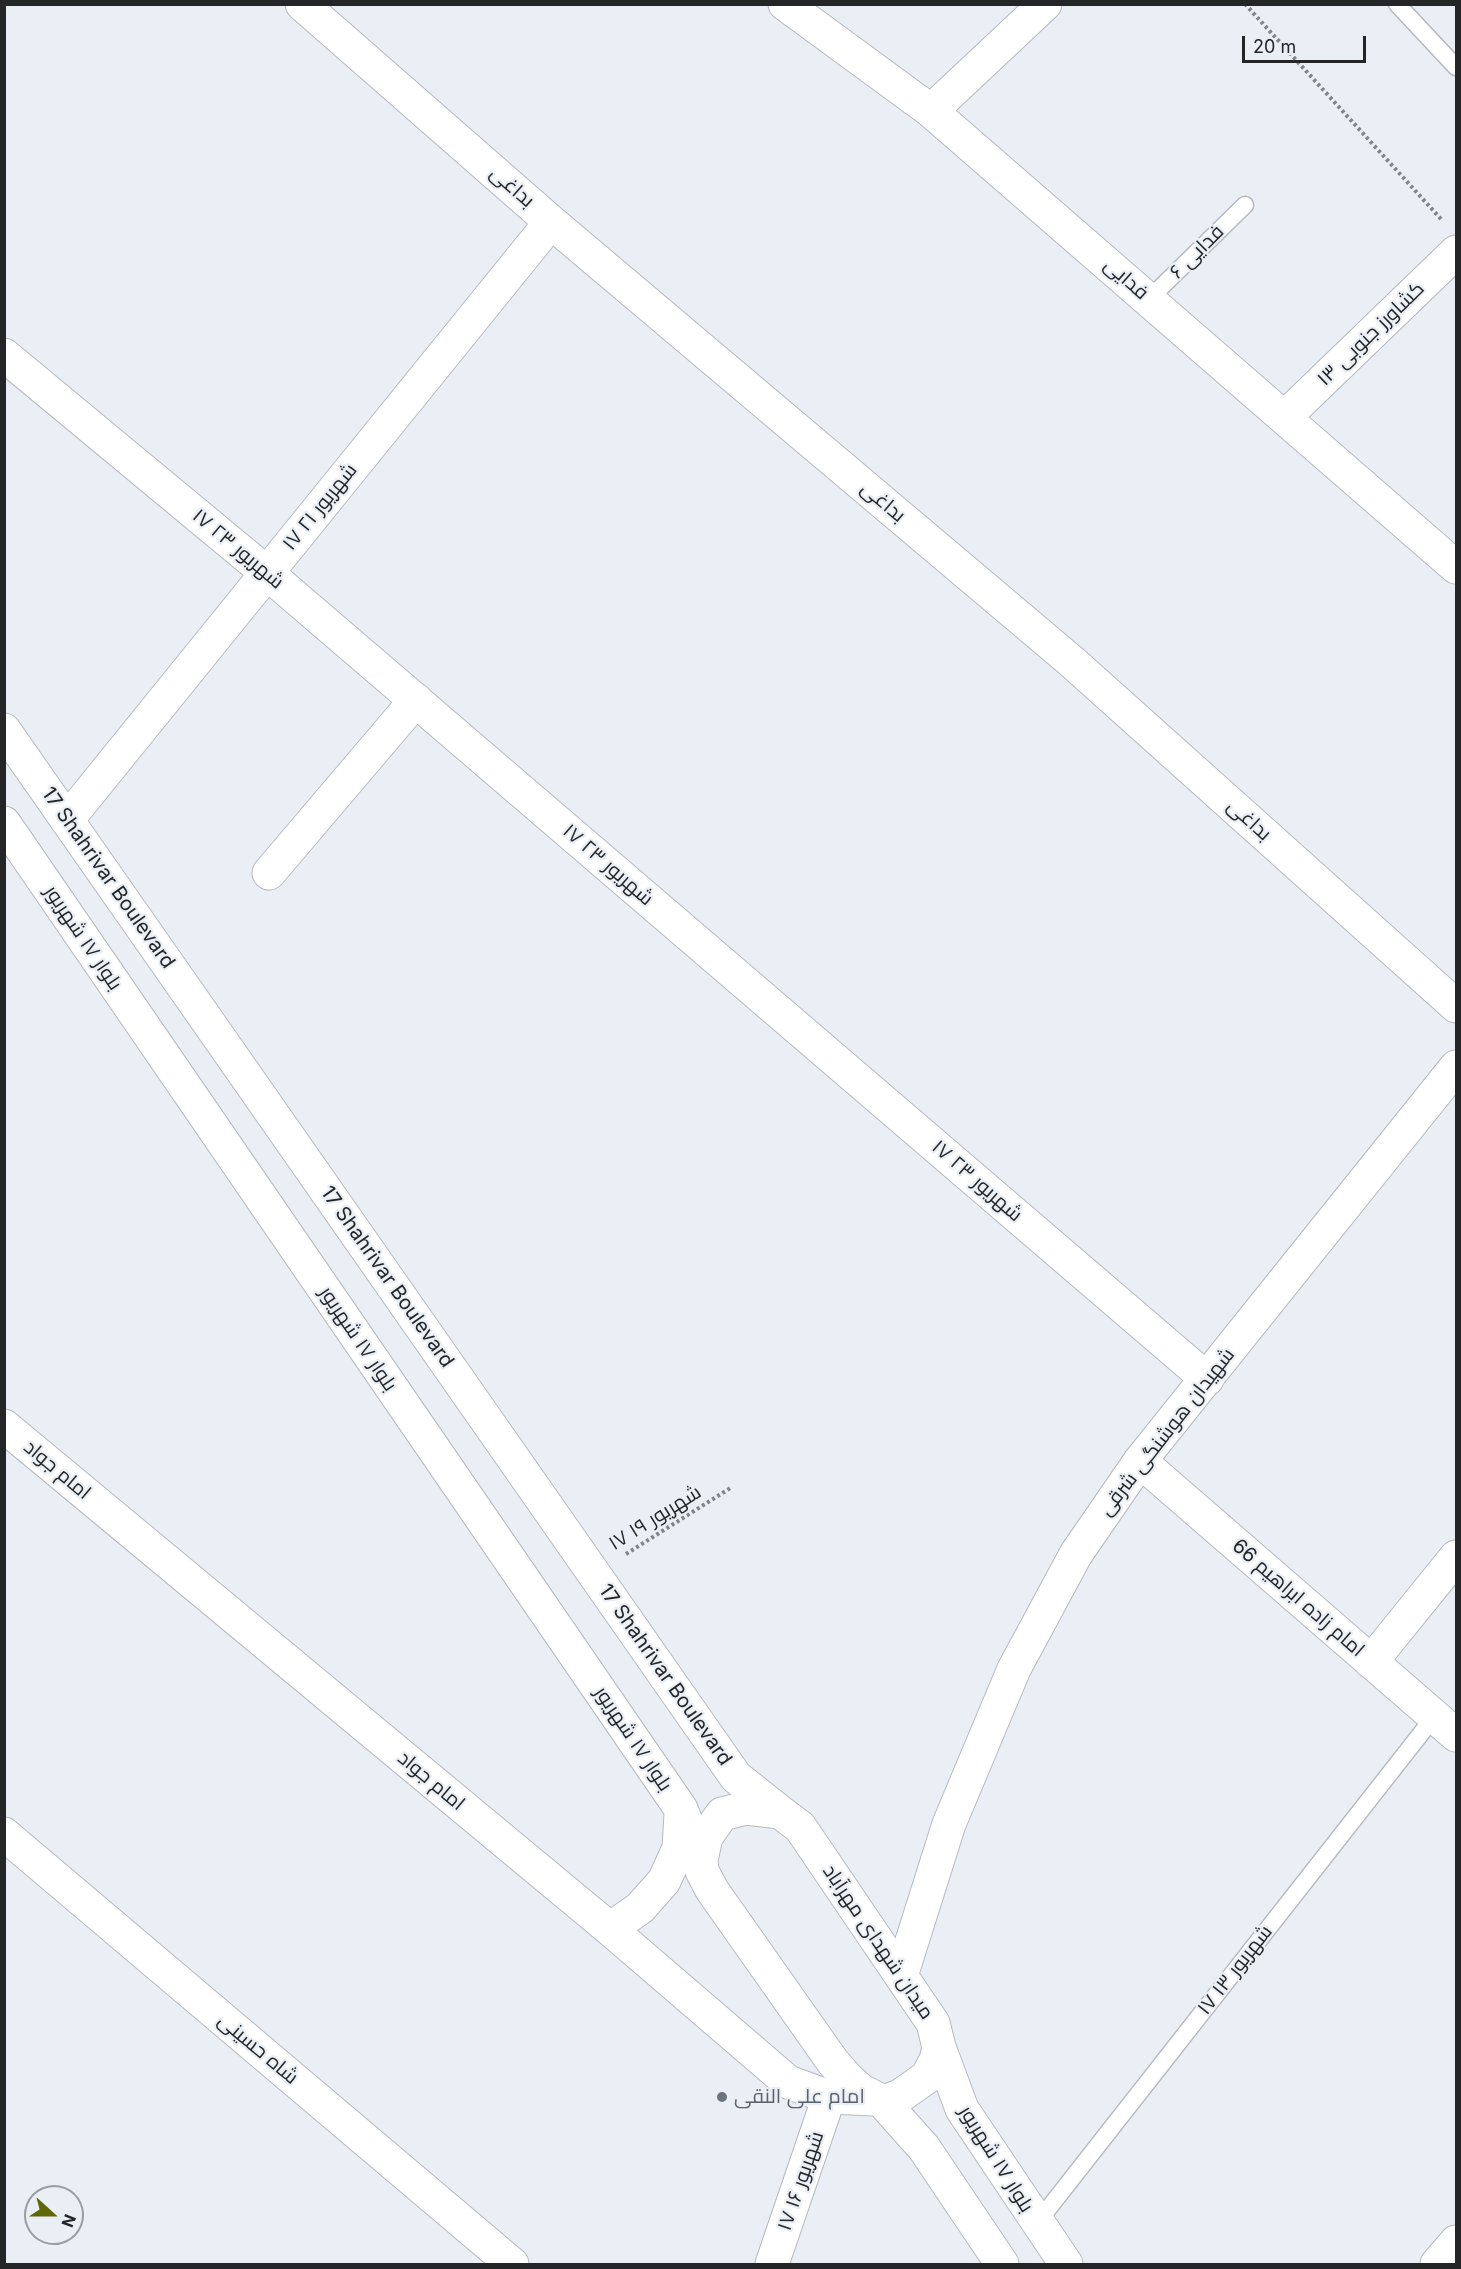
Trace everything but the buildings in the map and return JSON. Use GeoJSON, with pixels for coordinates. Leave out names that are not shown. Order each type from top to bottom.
{"type":"FeatureCollection","features":[{"type":"Feature","properties":{"kind":"street","name":"بداغی"},"geometry":{"type":"LineString","coordinates":[[302,4],[551,222],[1071,661],[1456,1006]]}},
{"type":"Feature","properties":{"kind":"street","name":"فدایی"},"geometry":{"type":"LineString","coordinates":[[785,4],[931,111],[1456,567]]}},
{"type":"Feature","properties":{"kind":"street"},"geometry":{"type":"LineString","coordinates":[[931,111],[1045,4]]}},
{"type":"Feature","properties":{"kind":"street","name":"۱۷ شهریور ۲۱"},"geometry":{"type":"LineString","coordinates":[[67,820],[551,222]]}},
{"type":"Feature","properties":{"kind":"street","name":"کشاورز جنوبی ۱۳"},"geometry":{"type":"LineString","coordinates":[[1285,417],[1453,239]]}},
{"type":"Feature","properties":{"kind":"street","name":"۱۷ شهریور ۲۳"},"geometry":{"type":"LineString","coordinates":[[4,355],[267,573],[1207,1379]]}},
{"type":"Feature","properties":{"kind":"street"},"geometry":{"type":"LineString","coordinates":[[269,873],[416,700]]}},
{"type":"Feature","properties":{"kind":"street","name":"17 Shahrivar Boulevard"},"geometry":{"type":"LineString","coordinates":[[4,730],[736,1777],[780,1812]]}},
{"type":"Feature","properties":{"kind":"street","name":"بلوار ۱۷ شهریور"},"geometry":{"type":"LineString","coordinates":[[4,823],[681,1809],[701,1860]]}},
{"type":"Feature","properties":{"kind":"street","name":"شهیدان هوشنگی شرقی"},"geometry":{"type":"LineString","coordinates":[[901,1976],[950,1824],[1014,1669],[1076,1554],[1140,1461],[1456,1067]]}},
{"type":"Feature","properties":{"kind":"street","name":"امام جواد"},"geometry":{"type":"LineString","coordinates":[[4,1426],[610,1929],[788,2082],[829,2097],[878,2100]]}},
{"type":"Feature","properties":{"kind":"street","name":"امام زاده ابراهیم 66"},"geometry":{"type":"LineString","coordinates":[[1140,1461],[1445,1726]]}},
{"type":"Feature","properties":{"kind":"street"},"geometry":{"type":"LineString","coordinates":[[1371,1662],[1456,1557]]}},
{"type":"Feature","properties":{"kind":"street"},"geometry":{"type":"LineString","coordinates":[[780,1812],[746,1808],[722,1814],[706,1836],[701,1860],[702,1871],[712,1890],[833,2062],[860,2090],[878,2100],[924,2148],[1002,2265]]}},
{"type":"Feature","properties":{"kind":"street"},"geometry":{"type":"LineString","coordinates":[[610,1929],[640,1908],[664,1881],[679,1848],[681,1809]]}},
{"type":"Feature","properties":{"kind":"street","name":"میدان شهدای مهرآباد"},"geometry":{"type":"LineString","coordinates":[[780,1812],[800,1827],[933,2024],[939,2046]]}},
{"type":"Feature","properties":{"kind":"street","name":"شاه حسینی"},"geometry":{"type":"LineString","coordinates":[[4,1834],[512,2265]]}},
{"type":"Feature","properties":{"kind":"street"},"geometry":{"type":"LineString","coordinates":[[878,2100],[900,2096],[927,2077],[936,2060],[939,2046]]}},
{"type":"Feature","properties":{"kind":"street","name":"بلوار ۱۷ شهریور"},"geometry":{"type":"LineString","coordinates":[[939,2046],[962,2109],[1066,2265]]}},
{"type":"Feature","properties":{"kind":"street","name":"۱۷ شهریور ۱۶"},"geometry":{"type":"LineString","coordinates":[[772,2265],[829,2097]]}},
{"type":"Feature","properties":{"kind":"street"},"geometry":{"type":"LineString","coordinates":[[1437,2265],[1456,2241]]}},
{"type":"Feature","properties":{"kind":"lane"},"geometry":{"type":"LineString","coordinates":[[1397,4],[1456,67]]}},
{"type":"Feature","properties":{"kind":"lane","name":"فدایی ۶"},"geometry":{"type":"LineString","coordinates":[[1149,299],[1245,205]]}},
{"type":"Feature","properties":{"kind":"lane","name":"۱۷ شهریور ۱۳"},"geometry":{"type":"LineString","coordinates":[[1037,2223],[1445,1726]]}},
{"type":"Feature","properties":{"kind":"path"},"geometry":{"type":"LineString","coordinates":[[1245,4],[1453,239]]}},
{"type":"Feature","properties":{"kind":"path","name":"۱۷ شهریور ۱۹"},"geometry":{"type":"LineString","coordinates":[[594,1574],[732,1487]]}},
{"type":"Feature","properties":{"kind":"place","name":"امام علی النقی"},"geometry":{"type":"Point","coordinates":[722,2097]}}]}
